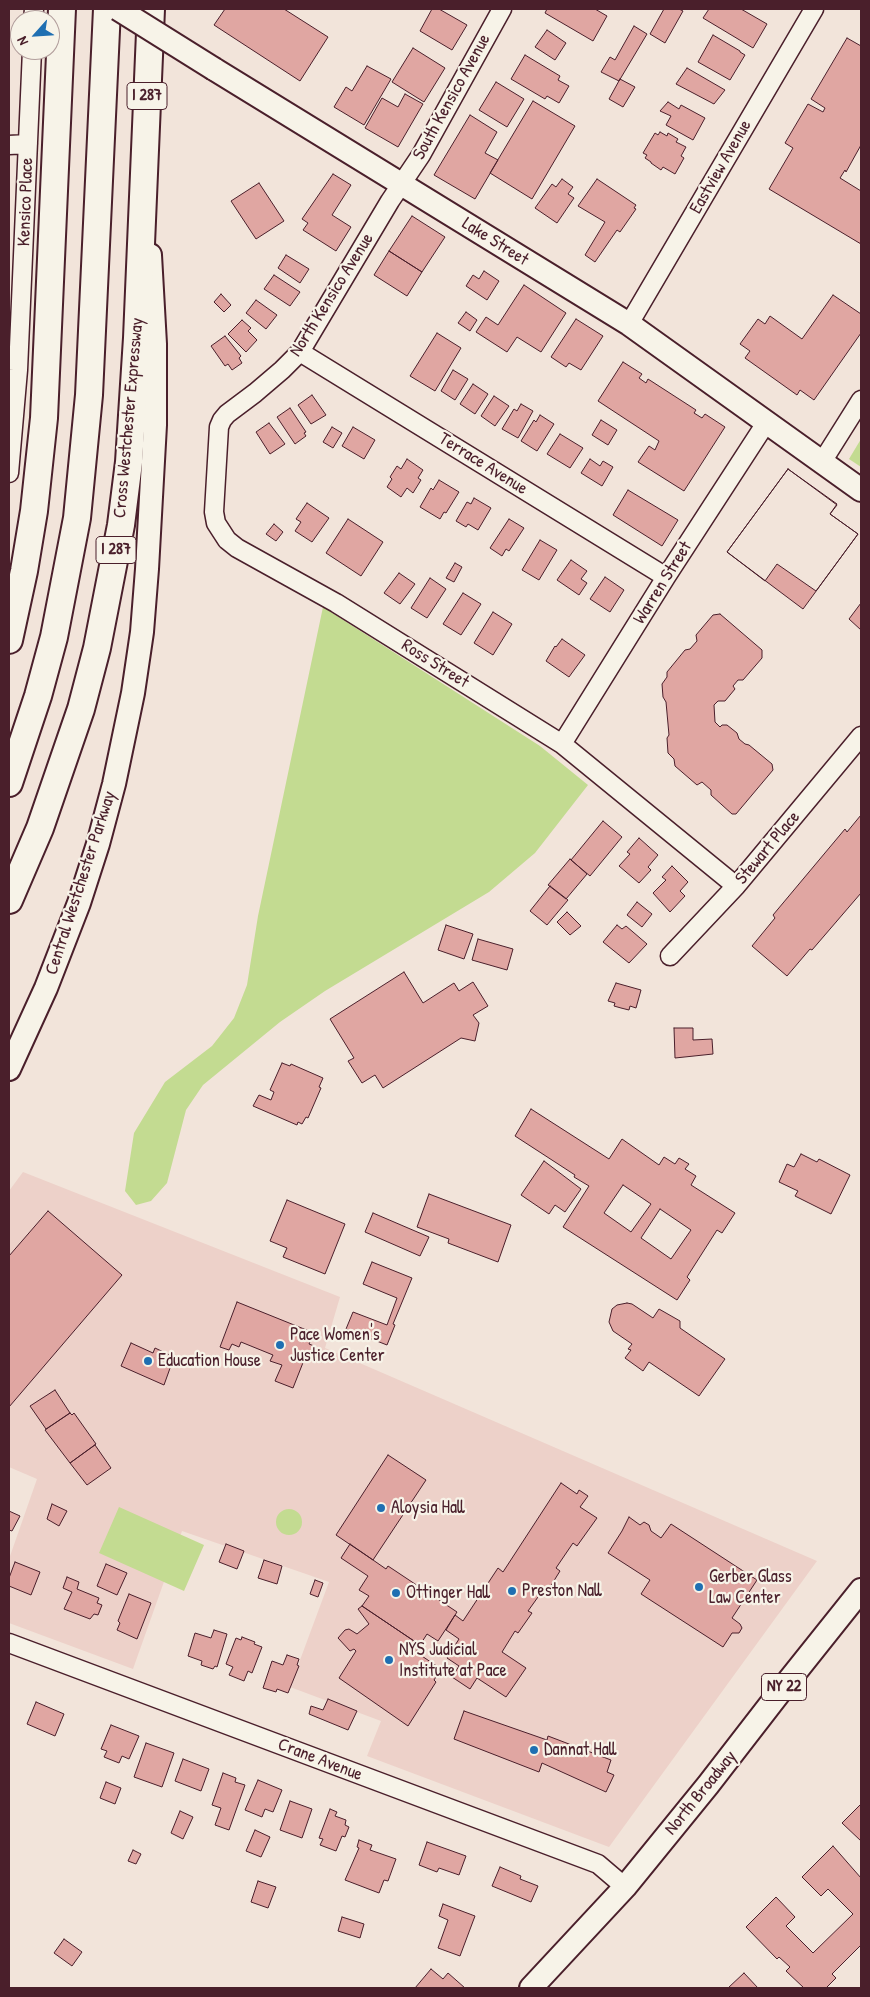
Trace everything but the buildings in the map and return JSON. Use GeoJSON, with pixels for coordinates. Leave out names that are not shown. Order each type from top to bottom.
{"type":"FeatureCollection","features":[{"type":"Feature","properties":{"kind":"highway"},"geometry":{"type":"LineString","coordinates":[[9,640],[24,571],[34,511],[44,418],[62,9]]}},
{"type":"Feature","properties":{"kind":"highway","name":"I 287"},"geometry":{"type":"LineString","coordinates":[[9,784],[38,696],[54,638],[77,518],[89,395],[107,9]]}},
{"type":"Feature","properties":{"kind":"highway","name":"Cross Westchester Expressway"},"geometry":{"type":"LineString","coordinates":[[9,900],[40,828],[72,734],[97,648],[110,586],[129,462],[138,338],[151,9]]}},
{"type":"Feature","properties":{"kind":"main road","name":"Lake Street"},"geometry":{"type":"LineString","coordinates":[[118,9],[629,324],[861,490]]}},
{"type":"Feature","properties":{"kind":"main road","name":"Central Westchester Parkway"},"geometry":{"type":"LineString","coordinates":[[9,1069],[46,988],[90,869],[114,784],[133,693],[142,632],[147,570],[156,387],[153,291],[144,183]]}},
{"type":"Feature","properties":{"kind":"main road","name":"North Broadway"},"geometry":{"type":"LineString","coordinates":[[531,1988],[625,1886],[708,1785],[861,1590]]}},
{"type":"Feature","properties":{"kind":"street","name":"South Kensico Avenue"},"geometry":{"type":"LineString","coordinates":[[401,184],[444,115],[502,9]]}},
{"type":"Feature","properties":{"kind":"street","name":"Eastview Avenue"},"geometry":{"type":"LineString","coordinates":[[629,324],[814,9]]}},
{"type":"Feature","properties":{"kind":"street","name":"Kensico Place"},"geometry":{"type":"LineString","coordinates":[[9,473],[18,370],[14,327],[28,144],[32,60]]}},
{"type":"Feature","properties":{"kind":"street"},"geometry":{"type":"LineString","coordinates":[[9,146],[28,144]]}},
{"type":"Feature","properties":{"kind":"street","name":"North Kensico Avenue"},"geometry":{"type":"LineString","coordinates":[[227,414],[256,394],[300,352],[401,184]]}},
{"type":"Feature","properties":{"kind":"street","name":"Terrace Avenue"},"geometry":{"type":"LineString","coordinates":[[300,352],[666,577]]}},
{"type":"Feature","properties":{"kind":"street"},"geometry":{"type":"LineString","coordinates":[[822,462],[861,400]]}},
{"type":"Feature","properties":{"kind":"street","name":"Ross Street"},"geometry":{"type":"LineString","coordinates":[[227,414],[219,427],[214,512],[216,523],[227,540],[237,548],[336,603],[562,744],[736,886]]}},
{"type":"Feature","properties":{"kind":"street","name":"Warren Street"},"geometry":{"type":"LineString","coordinates":[[562,744],[666,577],[766,423]]}},
{"type":"Feature","properties":{"kind":"street","name":"Stewart Place"},"geometry":{"type":"LineString","coordinates":[[670,956],[736,886],[861,736]]}},
{"type":"Feature","properties":{"kind":"street","name":"Crane Avenue"},"geometry":{"type":"LineString","coordinates":[[9,1643],[598,1864],[625,1886]]}},
{"type":"Feature","properties":{"kind":"shaded area"},"geometry":{"type":"Polygon","coordinates":[[[23,1172],[340,1297],[325,1348],[817,1561],[609,1847],[367,1756],[381,1721],[290,1687],[329,1582],[182,1531],[133,1669],[9,1623],[9,1559],[37,1479],[9,1467],[9,1191],[23,1172]]]}},
{"type":"Feature","properties":{"kind":"green space"},"geometry":{"type":"Polygon","coordinates":[[[861,439],[861,467],[849,459],[861,439]]]}},
{"type":"Feature","properties":{"kind":"green space"},"geometry":{"type":"Polygon","coordinates":[[[323,607],[540,746],[588,785],[535,853],[489,892],[325,991],[280,1022],[203,1085],[186,1110],[167,1183],[151,1201],[136,1205],[125,1191],[134,1133],[165,1082],[212,1046],[234,1018],[247,985],[258,916],[323,607]]]}},
{"type":"Feature","properties":{"kind":"green space"},"geometry":{"type":"Polygon","coordinates":[[[119,1507],[204,1545],[184,1591],[99,1553],[119,1507]]]}},
{"type":"Feature","properties":{"kind":"green space"},"geometry":{"type":"Polygon","coordinates":[[[289,1509],[298,1513],[302,1522],[298,1531],[289,1535],[280,1531],[276,1522],[280,1513],[289,1509]]]}},
{"type":"Feature","properties":{"kind":"place","name":"Pace Women's Justice Center"},"geometry":{"type":"Point","coordinates":[280,1345]}},
{"type":"Feature","properties":{"kind":"place","name":"Education House"},"geometry":{"type":"Point","coordinates":[148,1361]}},
{"type":"Feature","properties":{"kind":"place","name":"Aloysia Hall"},"geometry":{"type":"Point","coordinates":[381,1508]}},
{"type":"Feature","properties":{"kind":"place","name":"Gerber Glass Law Center"},"geometry":{"type":"Point","coordinates":[699,1587]}},
{"type":"Feature","properties":{"kind":"place","name":"Preston Nall"},"geometry":{"type":"Point","coordinates":[512,1591]}},
{"type":"Feature","properties":{"kind":"place","name":"Ottinger Hall"},"geometry":{"type":"Point","coordinates":[396,1593]}},
{"type":"Feature","properties":{"kind":"place","name":"NYS Judicial Institute at Pace"},"geometry":{"type":"Point","coordinates":[389,1660]}},
{"type":"Feature","properties":{"kind":"place","name":"Dannat Hall"},"geometry":{"type":"Point","coordinates":[534,1750]}}]}
